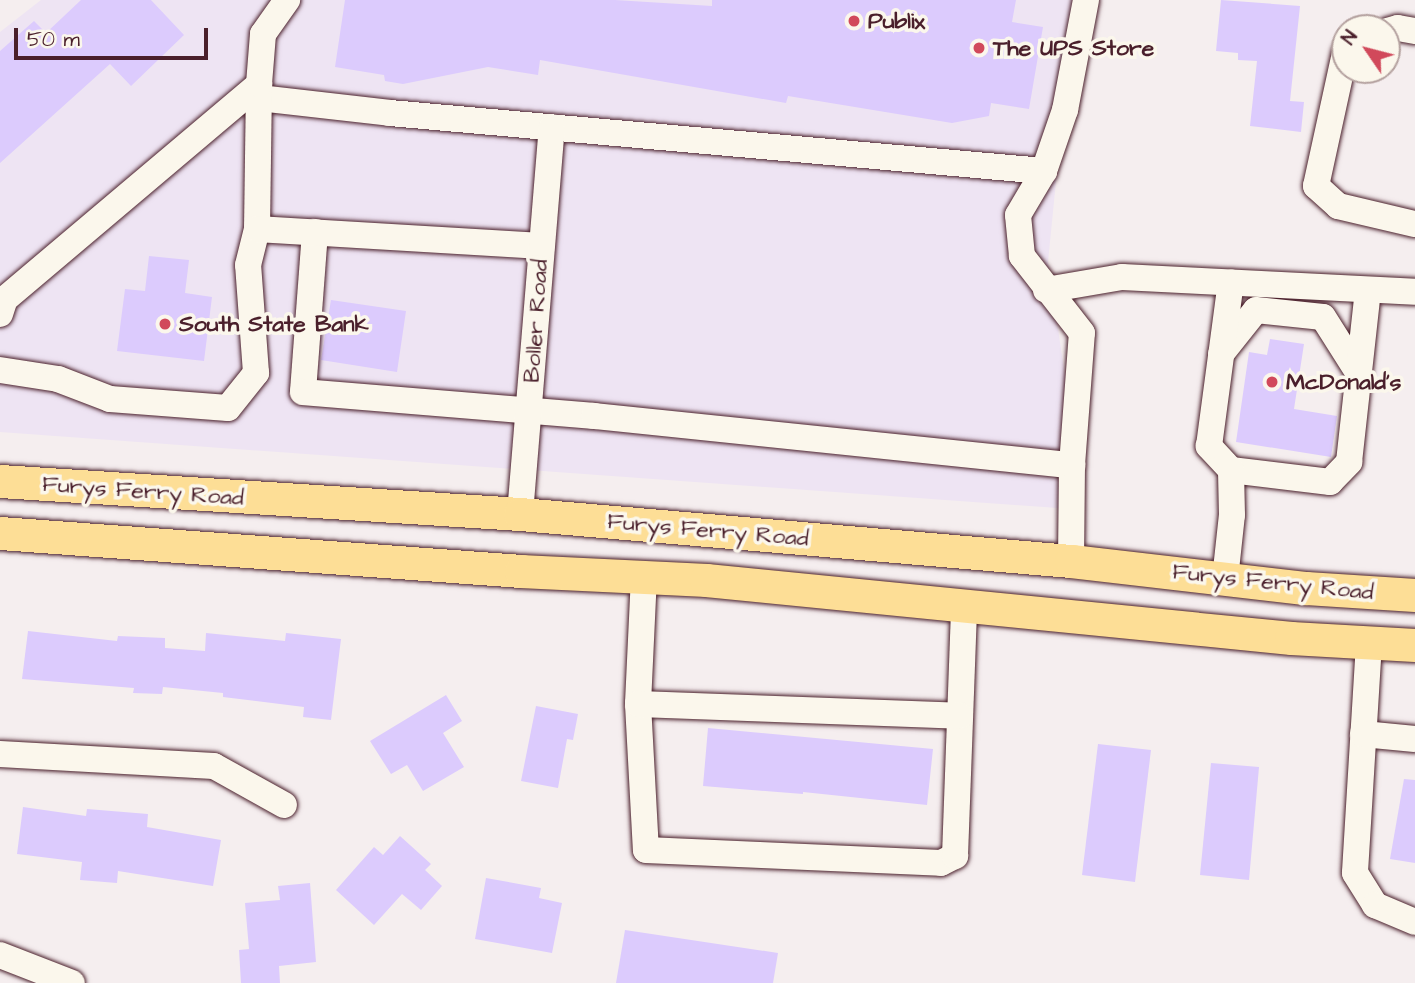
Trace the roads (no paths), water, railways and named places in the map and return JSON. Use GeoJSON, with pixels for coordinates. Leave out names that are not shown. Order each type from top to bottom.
{"type":"FeatureCollection","features":[{"type":"Feature","properties":{"kind":"main road","name":"Furys Ferry Road"},"geometry":{"type":"LineString","coordinates":[[0,481],[520,514],[1071,561],[1225,579],[1406,589]]}},
{"type":"Feature","properties":{"kind":"main road"},"geometry":{"type":"LineString","coordinates":[[0,533],[644,576],[1369,643],[1415,645]]}},
{"type":"Feature","properties":{"kind":"street"},"geometry":{"type":"LineString","coordinates":[[0,370],[58,379],[110,399],[228,408],[256,373],[248,265],[257,229],[259,91],[263,34],[287,0]]}},
{"type":"Feature","properties":{"kind":"street"},"geometry":{"type":"LineString","coordinates":[[1071,561],[1072,465],[1082,333],[1022,256],[1018,215],[1044,171],[1065,110],[1086,0]]}},
{"type":"Feature","properties":{"kind":"street"},"geometry":{"type":"LineString","coordinates":[[1338,84],[1316,186],[1338,206],[1415,224]]}},
{"type":"Feature","properties":{"kind":"street"},"geometry":{"type":"LineString","coordinates":[[0,314],[5,299],[259,91],[552,127],[1044,171]]}},
{"type":"Feature","properties":{"kind":"street","name":"Boller Road"},"geometry":{"type":"LineString","coordinates":[[520,514],[552,127]]}},
{"type":"Feature","properties":{"kind":"street"},"geometry":{"type":"LineString","coordinates":[[257,229],[541,246]]}},
{"type":"Feature","properties":{"kind":"street"},"geometry":{"type":"LineString","coordinates":[[315,232],[303,391],[530,410],[1072,465]]}},
{"type":"Feature","properties":{"kind":"street"},"geometry":{"type":"LineString","coordinates":[[1046,290],[1122,277],[1415,292]]}},
{"type":"Feature","properties":{"kind":"street"},"geometry":{"type":"LineString","coordinates":[[1231,282],[1209,446],[1231,470],[1331,482],[1349,462],[1367,290]]}},
{"type":"Feature","properties":{"kind":"street"},"geometry":{"type":"LineString","coordinates":[[1221,354],[1256,310],[1323,317],[1359,374]]}},
{"type":"Feature","properties":{"kind":"street"},"geometry":{"type":"LineString","coordinates":[[1225,579],[1232,515],[1231,470]]}},
{"type":"Feature","properties":{"kind":"street"},"geometry":{"type":"LineString","coordinates":[[644,576],[638,704],[646,850],[941,863],[955,856],[964,605]]}},
{"type":"Feature","properties":{"kind":"street"},"geometry":{"type":"LineString","coordinates":[[1369,643],[1355,873],[1375,905],[1415,922]]}},
{"type":"Feature","properties":{"kind":"street"},"geometry":{"type":"LineString","coordinates":[[638,704],[960,716]]}},
{"type":"Feature","properties":{"kind":"street"},"geometry":{"type":"LineString","coordinates":[[1363,734],[1415,738]]}},
{"type":"Feature","properties":{"kind":"street"},"geometry":{"type":"LineString","coordinates":[[0,754],[214,766],[284,805]]}},
{"type":"Feature","properties":{"kind":"street"},"geometry":{"type":"LineString","coordinates":[[0,955],[72,983]]}},
{"type":"Feature","properties":{"kind":"place","name":"Publix"},"geometry":{"type":"Point","coordinates":[854,21]}},
{"type":"Feature","properties":{"kind":"place","name":"The UPS Store"},"geometry":{"type":"Point","coordinates":[979,48]}},
{"type":"Feature","properties":{"kind":"place","name":"South State Bank"},"geometry":{"type":"Point","coordinates":[165,324]}},
{"type":"Feature","properties":{"kind":"place","name":"McDonald's"},"geometry":{"type":"Point","coordinates":[1272,382]}}]}
